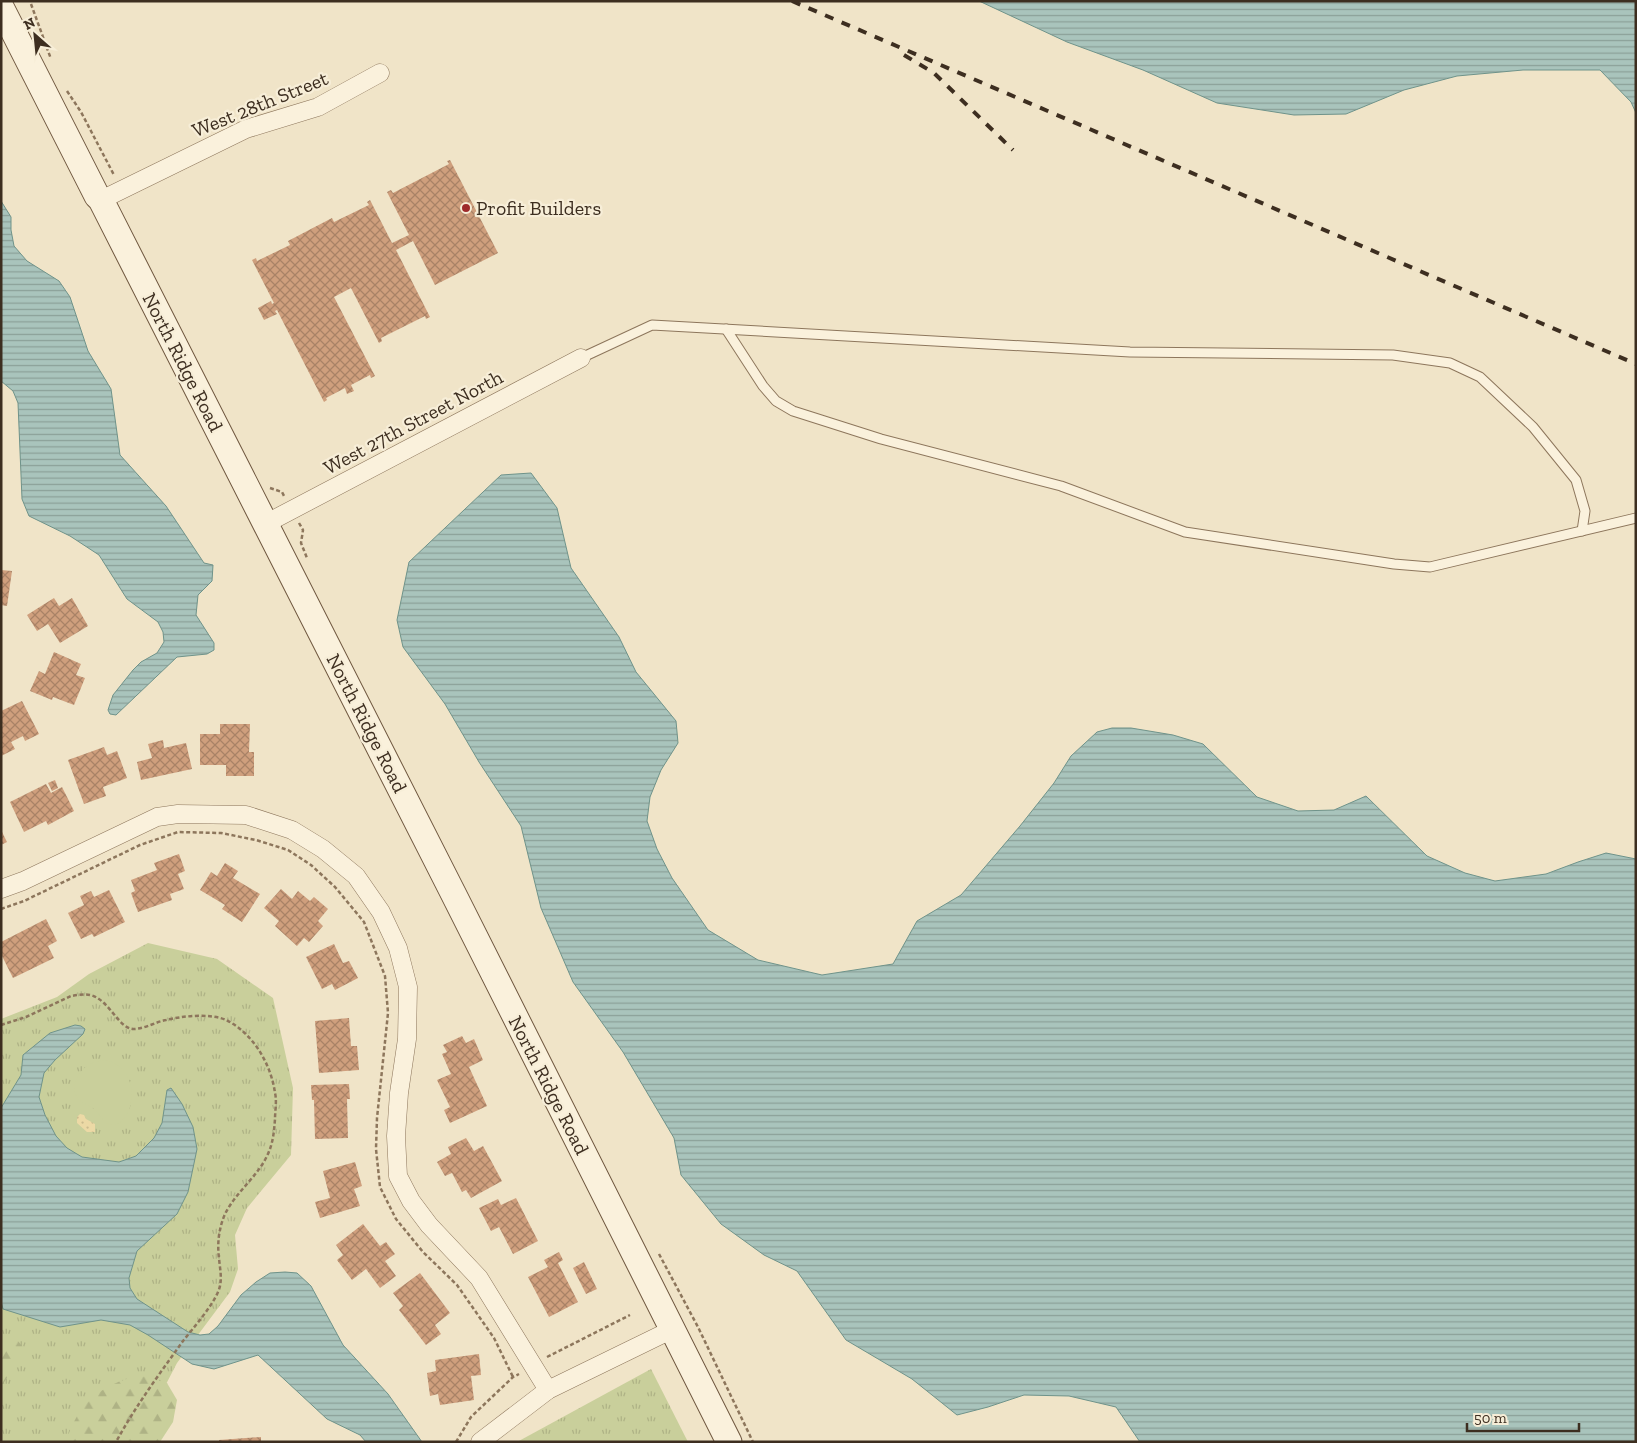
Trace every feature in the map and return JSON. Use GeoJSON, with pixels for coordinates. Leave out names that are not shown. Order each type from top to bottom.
{"type":"FeatureCollection","features":[{"type":"Feature","properties":{"kind":"main road","name":"North Ridge Road"},"geometry":{"type":"LineString","coordinates":[[1,7],[453,893],[671,1330],[729,1442]]}},
{"type":"Feature","properties":{"kind":"street","name":"West 28th Street"},"geometry":{"type":"LineString","coordinates":[[101,200],[246,129],[318,106],[380,74]]}},
{"type":"Feature","properties":{"kind":"street","name":"West 27th Street North"},"geometry":{"type":"LineString","coordinates":[[265,524],[581,358]]}},
{"type":"Feature","properties":{"kind":"street"},"geometry":{"type":"LineString","coordinates":[[1,889],[23,882],[157,817],[178,814],[246,815],[292,830],[323,849],[356,876],[382,912],[398,948],[408,987],[407,1038],[399,1093],[396,1136],[398,1176],[411,1201],[429,1225],[479,1278],[548,1390]]}},
{"type":"Feature","properties":{"kind":"street"},"geometry":{"type":"LineString","coordinates":[[480,1442],[548,1390],[671,1330]]}},
{"type":"Feature","properties":{"kind":"lane"},"geometry":{"type":"LineString","coordinates":[[581,358],[652,325],[1130,352],[1393,355],[1450,363],[1480,376],[1532,427],[1576,480],[1585,511],[1582,531]]}},
{"type":"Feature","properties":{"kind":"lane"},"geometry":{"type":"LineString","coordinates":[[726,329],[767,391],[776,401],[794,411],[881,439],[1060,486],[1185,532],[1394,564],[1430,567],[1636,518]]}},
{"type":"Feature","properties":{"kind":"path"},"geometry":{"type":"LineString","coordinates":[[1,909],[24,901],[140,845],[178,832],[221,833],[256,840],[288,850],[311,865],[336,887],[364,922],[385,976],[388,1013],[377,1118],[376,1149],[380,1187],[396,1219],[423,1252],[457,1284],[494,1338],[513,1377]]}},
{"type":"Feature","properties":{"kind":"path"},"geometry":{"type":"LineString","coordinates":[[1,1025],[26,1017],[71,996],[90,995],[99,998],[125,1026],[131,1029],[167,1019],[216,1017],[227,1021],[246,1034],[255,1044],[270,1073],[276,1094],[274,1135],[268,1154],[262,1166],[237,1196],[226,1214],[219,1233],[220,1285],[218,1293],[171,1359],[116,1442]]}},
{"type":"Feature","properties":{"kind":"green space"},"geometry":{"type":"Polygon","coordinates":[[[148,943],[217,959],[273,998],[293,1088],[291,1155],[247,1208],[235,1235],[238,1269],[230,1292],[177,1363],[136,1442],[1,1442],[1,1019],[57,997],[89,974],[148,943]]]}},
{"type":"Feature","properties":{"kind":"green space"},"geometry":{"type":"Polygon","coordinates":[[[104,1060],[112,1062],[124,1071],[128,1077],[132,1092],[129,1110],[125,1117],[116,1125],[106,1123],[95,1110],[79,1099],[75,1093],[75,1083],[82,1070],[90,1064],[104,1060]]]}},
{"type":"Feature","properties":{"kind":"green space"},"geometry":{"type":"Polygon","coordinates":[[[1,1333],[18,1341],[25,1350],[1,1387],[1,1333]]]}},
{"type":"Feature","properties":{"kind":"green space"},"geometry":{"type":"Polygon","coordinates":[[[651,1369],[688,1442],[517,1442],[651,1369]]]}},
{"type":"Feature","properties":{"kind":"green space"},"geometry":{"type":"Polygon","coordinates":[[[139,1375],[167,1383],[177,1400],[173,1422],[160,1442],[66,1442],[77,1416],[92,1398],[113,1384],[139,1375]]]}},
{"type":"Feature","properties":{"kind":"sand"},"geometry":{"type":"Polygon","coordinates":[[[80,1114],[95,1124],[95,1132],[87,1132],[77,1123],[77,1117],[80,1114]]]}},
{"type":"Feature","properties":{"kind":"water"},"geometry":{"type":"Polygon","coordinates":[[[979,1],[1636,1],[1636,113],[1631,102],[1600,70],[1523,70],[1457,76],[1404,90],[1346,114],[1294,115],[1217,103],[1143,70],[1067,42],[979,1]]]}},
{"type":"Feature","properties":{"kind":"water"},"geometry":{"type":"Polygon","coordinates":[[[1,201],[11,217],[14,246],[27,261],[59,281],[70,297],[88,351],[111,389],[120,455],[166,506],[204,563],[213,565],[212,581],[198,595],[196,615],[214,643],[214,650],[207,654],[177,657],[116,715],[110,714],[108,710],[113,695],[141,662],[157,653],[164,642],[163,632],[158,622],[127,599],[99,555],[70,536],[29,516],[22,499],[18,403],[13,391],[1,381],[1,201]]]}},
{"type":"Feature","properties":{"kind":"water"},"geometry":{"type":"Polygon","coordinates":[[[531,473],[557,508],[571,568],[619,637],[636,672],[676,721],[678,743],[661,770],[650,797],[647,821],[657,849],[672,878],[708,930],[758,960],[822,975],[893,964],[917,921],[961,895],[1020,826],[1054,783],[1071,756],[1097,732],[1112,728],[1131,728],[1173,735],[1203,744],[1257,797],[1298,811],[1334,810],[1366,796],[1427,856],[1465,873],[1495,881],[1546,874],[1606,853],[1636,859],[1636,1442],[1140,1442],[1116,1407],[1069,1396],[1024,1395],[957,1415],[912,1379],[846,1340],[797,1271],[764,1255],[721,1224],[681,1175],[674,1138],[623,1052],[573,982],[541,908],[521,826],[479,762],[445,704],[403,647],[397,620],[409,562],[501,475],[531,473]]]}},
{"type":"Feature","properties":{"kind":"water"},"geometry":{"type":"Polygon","coordinates":[[[75,1025],[85,1029],[83,1034],[44,1073],[39,1097],[45,1115],[56,1136],[67,1148],[82,1157],[119,1162],[136,1156],[154,1138],[162,1123],[167,1090],[171,1088],[182,1104],[193,1127],[197,1149],[188,1192],[177,1214],[137,1251],[129,1278],[130,1288],[137,1299],[188,1332],[200,1335],[209,1334],[218,1326],[241,1295],[256,1282],[270,1273],[297,1273],[311,1286],[343,1345],[388,1394],[422,1442],[366,1442],[360,1435],[327,1419],[258,1355],[214,1369],[192,1364],[130,1325],[101,1320],[60,1327],[3,1309],[1,1301],[1,1108],[21,1075],[23,1055],[50,1033],[75,1025]]]}},
{"type":"Feature","properties":{"kind":"building"},"geometry":{"type":"Polygon","coordinates":[[[450,160],[498,253],[435,285],[413,241],[396,250],[430,317],[426,319],[425,316],[381,338],[382,341],[379,343],[351,288],[334,297],[375,376],[371,378],[370,375],[351,385],[354,391],[347,394],[345,388],[326,398],[327,400],[324,402],[277,310],[275,311],[277,314],[264,320],[258,308],[271,301],[272,304],[274,303],[252,260],[256,258],[257,261],[290,245],[288,241],[332,218],[334,222],[369,205],[367,202],[370,200],[392,243],[409,235],[387,192],[391,190],[393,193],[449,164],[447,161],[450,160]]]}},
{"type":"Feature","properties":{"kind":"building"},"geometry":{"type":"Polygon","coordinates":[[[1,570],[12,571],[7,606],[1,605],[1,570]]]}},
{"type":"Feature","properties":{"kind":"building"},"geometry":{"type":"Polygon","coordinates":[[[54,598],[59,606],[72,598],[88,626],[60,643],[48,624],[37,631],[27,615],[54,598]]]}},
{"type":"Feature","properties":{"kind":"building"},"geometry":{"type":"Polygon","coordinates":[[[54,652],[81,664],[76,675],[85,678],[74,705],[53,697],[52,700],[30,691],[39,671],[45,674],[54,652]]]}},
{"type":"Feature","properties":{"kind":"building"},"geometry":{"type":"Polygon","coordinates":[[[22,701],[39,734],[25,741],[23,736],[11,742],[15,749],[1,756],[1,711],[22,701]]]}},
{"type":"Feature","properties":{"kind":"building"},"geometry":{"type":"Polygon","coordinates":[[[220,724],[250,724],[249,752],[254,752],[254,776],[226,776],[226,765],[200,765],[200,734],[220,734],[220,724]]]}},
{"type":"Feature","properties":{"kind":"building"},"geometry":{"type":"Polygon","coordinates":[[[163,740],[164,748],[186,743],[192,769],[141,780],[137,762],[152,758],[148,744],[163,740]]]}},
{"type":"Feature","properties":{"kind":"building"},"geometry":{"type":"Polygon","coordinates":[[[104,747],[107,755],[117,751],[127,778],[103,787],[106,796],[84,804],[68,760],[104,747]]]}},
{"type":"Feature","properties":{"kind":"building"},"geometry":{"type":"Polygon","coordinates":[[[55,780],[58,788],[52,791],[48,783],[55,780]]]}},
{"type":"Feature","properties":{"kind":"building"},"geometry":{"type":"Polygon","coordinates":[[[46,784],[51,793],[62,787],[74,811],[48,825],[46,821],[24,832],[10,802],[46,784]]]}},
{"type":"Feature","properties":{"kind":"building"},"geometry":{"type":"Polygon","coordinates":[[[1,830],[7,842],[1,845],[1,830]]]}},
{"type":"Feature","properties":{"kind":"building"},"geometry":{"type":"Polygon","coordinates":[[[179,854],[185,871],[178,874],[184,889],[170,894],[172,900],[138,912],[131,893],[135,891],[131,880],[157,870],[154,863],[179,854]]]}},
{"type":"Feature","properties":{"kind":"building"},"geometry":{"type":"Polygon","coordinates":[[[225,863],[238,871],[233,878],[260,894],[242,922],[222,909],[225,905],[200,890],[211,872],[217,876],[225,863]]]}},
{"type":"Feature","properties":{"kind":"building"},"geometry":{"type":"Polygon","coordinates":[[[281,889],[292,899],[298,891],[310,901],[314,897],[328,909],[318,921],[323,926],[309,942],[304,938],[297,946],[275,926],[279,921],[264,908],[281,889]]]}},
{"type":"Feature","properties":{"kind":"building"},"geometry":{"type":"Polygon","coordinates":[[[109,890],[125,922],[94,937],[92,934],[81,939],[68,913],[84,905],[80,896],[91,891],[94,897],[109,890]]]}},
{"type":"Feature","properties":{"kind":"building"},"geometry":{"type":"Polygon","coordinates":[[[46,919],[57,941],[48,946],[54,958],[13,978],[1,954],[1,942],[46,919]]]}},
{"type":"Feature","properties":{"kind":"building"},"geometry":{"type":"Polygon","coordinates":[[[334,944],[343,963],[349,961],[358,978],[335,990],[332,984],[322,989],[306,957],[334,944]]]}},
{"type":"Feature","properties":{"kind":"building"},"geometry":{"type":"Polygon","coordinates":[[[349,1018],[351,1046],[357,1046],[359,1070],[319,1073],[315,1021],[349,1018]]]}},
{"type":"Feature","properties":{"kind":"building"},"geometry":{"type":"Polygon","coordinates":[[[462,1036],[466,1043],[474,1039],[483,1060],[469,1067],[487,1106],[450,1123],[444,1110],[450,1107],[437,1080],[451,1074],[442,1054],[447,1052],[443,1045],[462,1036]]]}},
{"type":"Feature","properties":{"kind":"building"},"geometry":{"type":"Polygon","coordinates":[[[349,1084],[350,1099],[347,1099],[348,1138],[315,1139],[314,1100],[312,1100],[311,1085],[349,1084]]]}},
{"type":"Feature","properties":{"kind":"building"},"geometry":{"type":"Polygon","coordinates":[[[466,1138],[474,1151],[483,1146],[502,1181],[471,1198],[466,1190],[462,1192],[452,1173],[445,1176],[437,1162],[451,1154],[448,1147],[466,1138]]]}},
{"type":"Feature","properties":{"kind":"building"},"geometry":{"type":"Polygon","coordinates":[[[355,1162],[362,1186],[354,1189],[360,1206],[320,1218],[315,1202],[330,1198],[323,1171],[355,1162]]]}},
{"type":"Feature","properties":{"kind":"building"},"geometry":{"type":"Polygon","coordinates":[[[516,1198],[538,1241],[513,1254],[499,1227],[491,1231],[479,1208],[498,1199],[501,1205],[516,1198]]]}},
{"type":"Feature","properties":{"kind":"building"},"geometry":{"type":"Polygon","coordinates":[[[363,1224],[380,1246],[386,1242],[395,1254],[385,1261],[396,1276],[380,1288],[366,1269],[352,1280],[337,1260],[343,1255],[336,1245],[363,1224]]]}},
{"type":"Feature","properties":{"kind":"building"},"geometry":{"type":"Polygon","coordinates":[[[559,1252],[563,1260],[558,1263],[578,1302],[549,1317],[528,1277],[548,1267],[544,1260],[559,1252]]]}},
{"type":"Feature","properties":{"kind":"building"},"geometry":{"type":"Polygon","coordinates":[[[584,1262],[597,1289],[586,1294],[573,1268],[584,1262]]]}},
{"type":"Feature","properties":{"kind":"building"},"geometry":{"type":"Polygon","coordinates":[[[420,1273],[450,1313],[435,1325],[441,1334],[426,1345],[399,1310],[403,1306],[393,1293],[420,1273]]]}},
{"type":"Feature","properties":{"kind":"building"},"geometry":{"type":"Polygon","coordinates":[[[479,1354],[481,1375],[471,1376],[474,1400],[440,1405],[438,1394],[430,1396],[427,1373],[436,1371],[435,1360],[479,1354]]]}},
{"type":"Feature","properties":{"kind":"building"},"geometry":{"type":"Polygon","coordinates":[[[261,1437],[261,1442],[219,1442],[219,1440],[261,1437]]]}},
{"type":"Feature","properties":{"kind":"railway"},"geometry":{"type":"LineString","coordinates":[[792,1],[1636,364]]}},
{"type":"Feature","properties":{"kind":"railway"},"geometry":{"type":"LineString","coordinates":[[904,55],[934,73],[1013,150]]}},
{"type":"Feature","properties":{"kind":"place","name":"Profit Builders"},"geometry":{"type":"Point","coordinates":[466,208]}}]}
